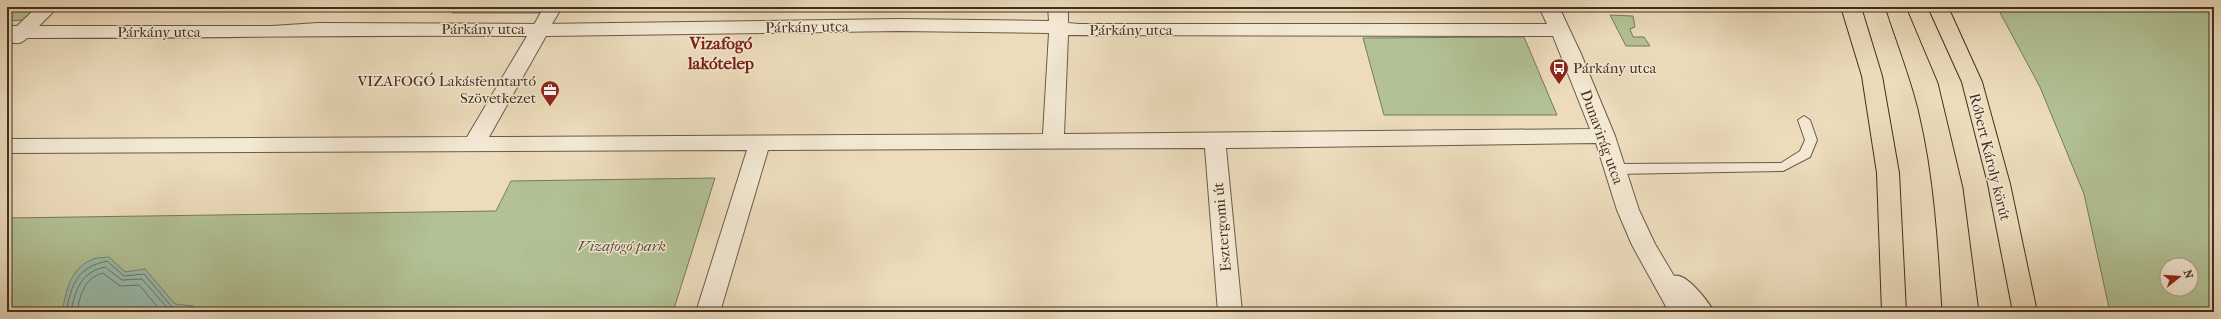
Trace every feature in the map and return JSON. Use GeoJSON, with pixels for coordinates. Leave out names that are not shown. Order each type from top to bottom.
{"type":"FeatureCollection","features":[{"type":"Feature","properties":{"kind":"main road"},"geometry":{"type":"LineString","coordinates":[[1851,7],[1872,76],[1888,173],[1894,312]]}},
{"type":"Feature","properties":{"kind":"main road","name":"Róbert Károly körút"},"geometry":{"type":"LineString","coordinates":[[1938,7],[1972,82],[1999,184],[2025,312]]}},
{"type":"Feature","properties":{"kind":"street"},"geometry":{"type":"LineString","coordinates":[[7,46],[14,32],[48,7]]}},
{"type":"Feature","properties":{"kind":"street"},"geometry":{"type":"LineString","coordinates":[[474,144],[553,7]]}},
{"type":"Feature","properties":{"kind":"street"},"geometry":{"type":"LineString","coordinates":[[1053,142],[1059,27],[1058,7]]}},
{"type":"Feature","properties":{"kind":"street","name":"Dunavirág utca"},"geometry":{"type":"LineString","coordinates":[[1549,7],[1604,136],[1628,210],[1644,245],[1682,312]]}},
{"type":"Feature","properties":{"kind":"street","name":"Párkány utca"},"geometry":{"type":"LineString","coordinates":[[14,32],[272,32],[318,29],[540,30],[899,25],[1059,27],[1079,30],[1559,30]]}},
{"type":"Feature","properties":{"kind":"street"},"geometry":{"type":"LineString","coordinates":[[7,146],[1215,141],[1604,136]]}},
{"type":"Feature","properties":{"kind":"street","name":"Esztergomi út"},"geometry":{"type":"LineString","coordinates":[[1215,141],[1230,312]]}},
{"type":"Feature","properties":{"kind":"street"},"geometry":{"type":"LineString","coordinates":[[708,312],[760,142]]}},
{"type":"Feature","properties":{"kind":"street","name":"Dunavirág utca"},"geometry":{"type":"LineString","coordinates":[[1644,245],[1702,312]]}},
{"type":"Feature","properties":{"kind":"lane"},"geometry":{"type":"LineString","coordinates":[[1615,169],[1783,167],[1805,154],[1811,140],[1804,120]]}},
{"type":"Feature","properties":{"kind":"green space"},"geometry":{"type":"Polygon","coordinates":[[[7,7],[39,7],[24,20],[7,21],[7,7]]]}},
{"type":"Feature","properties":{"kind":"green space"},"geometry":{"type":"Polygon","coordinates":[[[456,7],[546,7],[543,13],[452,13],[456,7]]]}},
{"type":"Feature","properties":{"kind":"green space"},"geometry":{"type":"Polygon","coordinates":[[[1997,7],[2207,7],[2214,13],[2214,312],[2110,312],[2084,194],[2040,87],[1997,7]]]}},
{"type":"Feature","properties":{"kind":"green space"},"geometry":{"type":"Polygon","coordinates":[[[1610,15],[1633,16],[1635,27],[1630,29],[1633,37],[1644,37],[1650,46],[1626,46],[1610,15]]]}},
{"type":"Feature","properties":{"kind":"green space"},"geometry":{"type":"Polygon","coordinates":[[[1524,37],[1557,115],[1384,115],[1363,38],[1524,37]]]}},
{"type":"Feature","properties":{"kind":"green space","name":"Vizafogó park"},"geometry":{"type":"Polygon","coordinates":[[[715,178],[673,312],[7,312],[7,218],[496,211],[511,181],[715,178]]]}},
{"type":"Feature","properties":{"kind":"water"},"geometry":{"type":"Polygon","coordinates":[[[109,257],[125,272],[145,269],[175,304],[193,306],[191,312],[62,312],[67,289],[78,269],[93,259],[109,257]]]}},
{"type":"Feature","properties":{"kind":"tram line"},"geometry":{"type":"LineString","coordinates":[[1885,7],[1911,83],[1928,159],[1932,184],[1942,312]]}},
{"type":"Feature","properties":{"kind":"tram line"},"geometry":{"type":"LineString","coordinates":[[1906,7],[1938,83],[1963,188],[1979,312]]}},
{"type":"Feature","properties":{"kind":"place","name":"Párkány utca"},"geometry":{"type":"Point","coordinates":[1559,85]}},
{"type":"Feature","properties":{"kind":"place","name":"VIZAFOGÓ Lakásfenntartó Szövetkezet"},"geometry":{"type":"Point","coordinates":[550,107]}},
{"type":"Feature","properties":{"kind":"district","name":"Vizafogó lakótelep"},"geometry":{"type":"Point","coordinates":[721,53]}}]}
